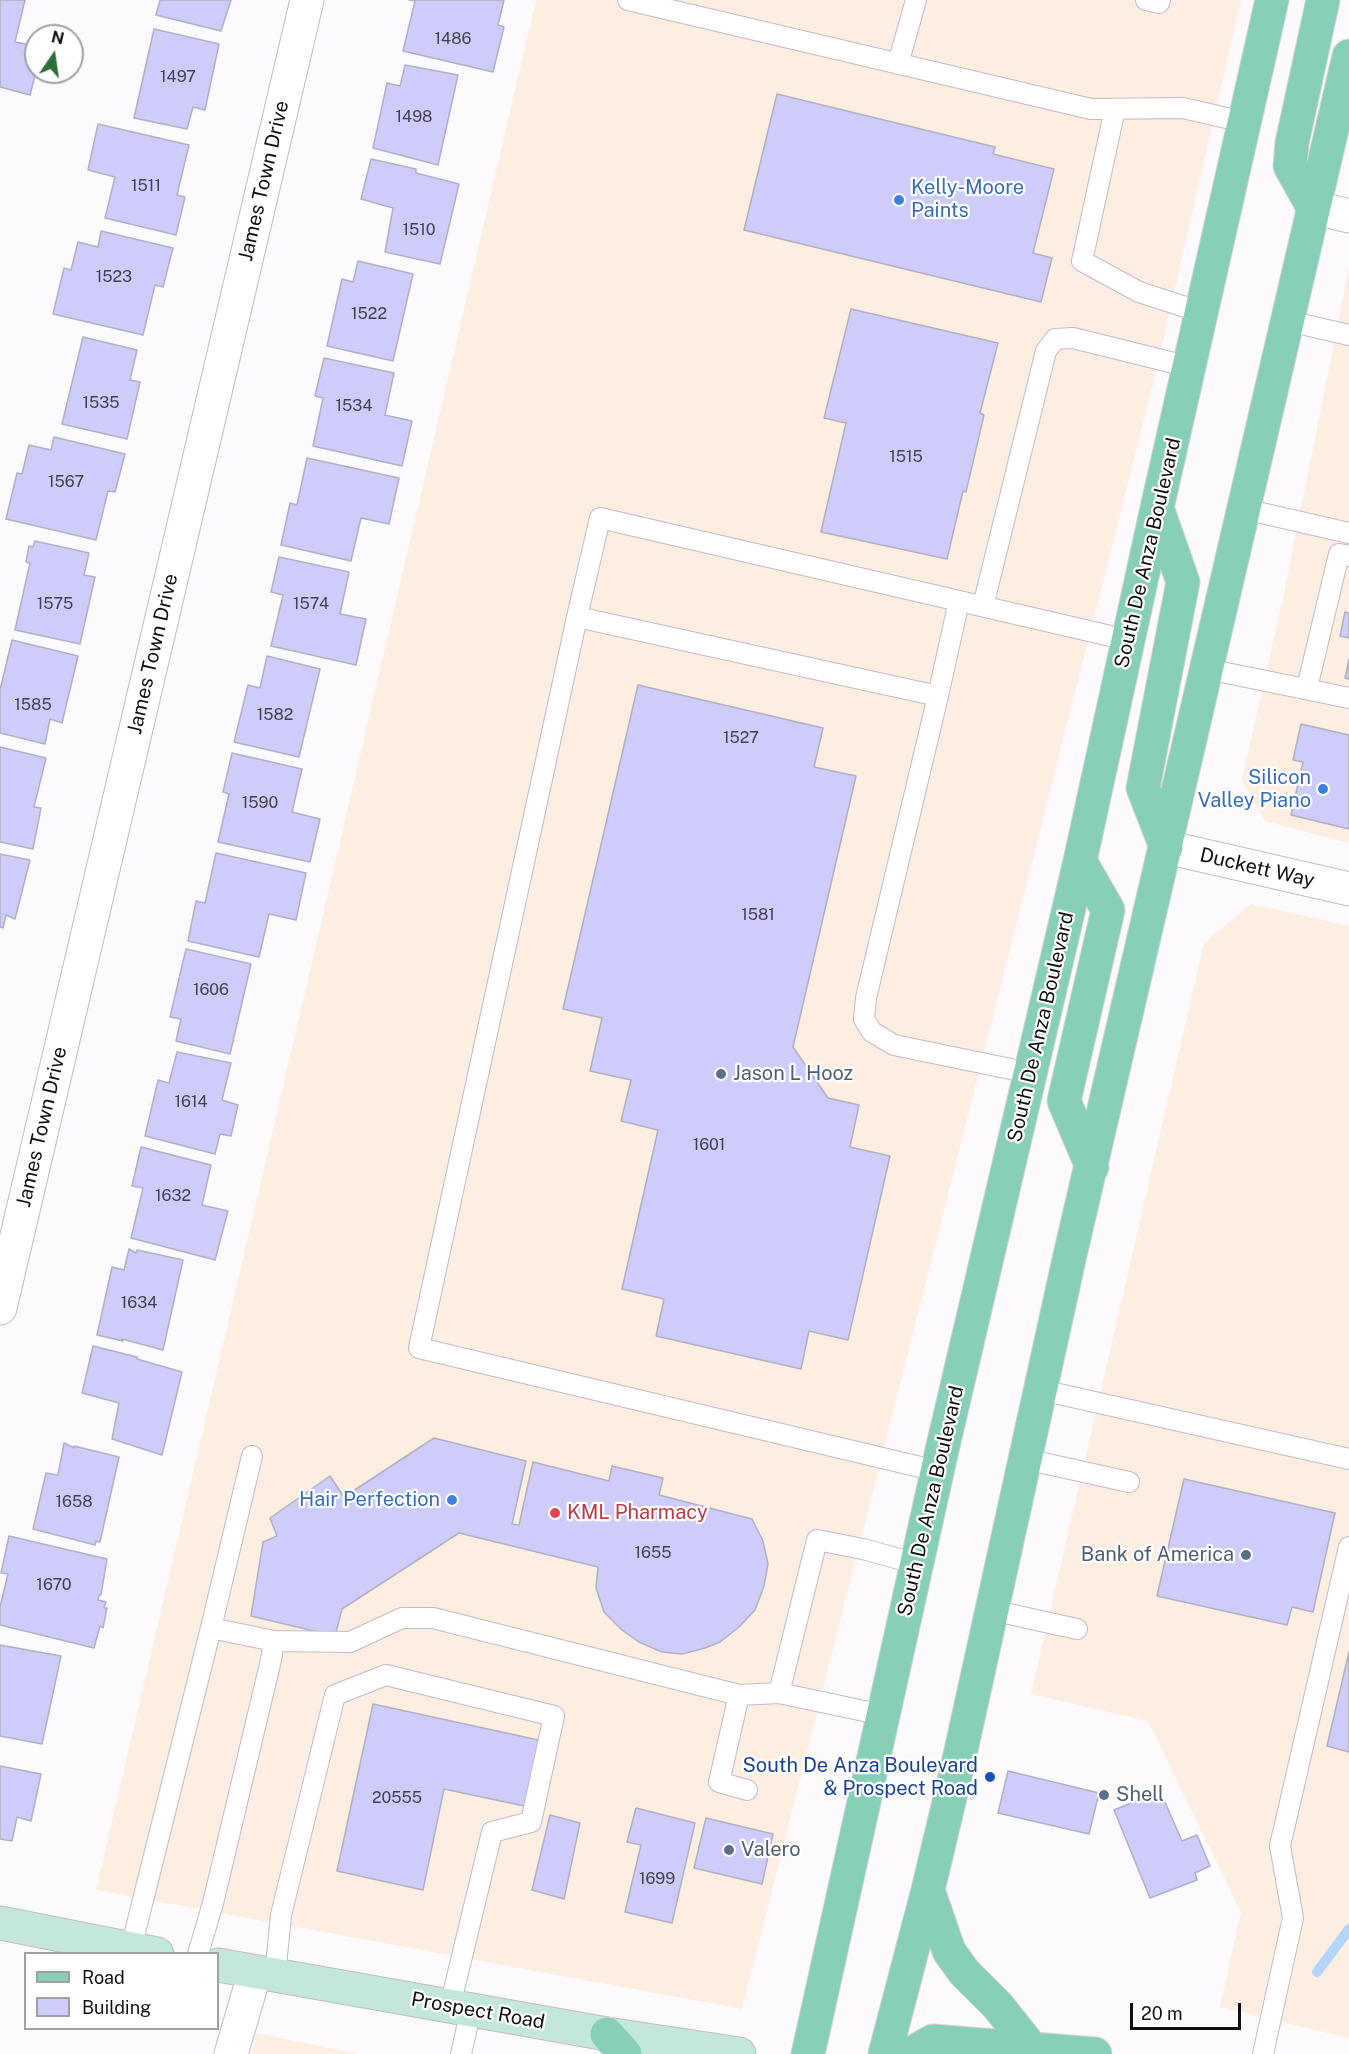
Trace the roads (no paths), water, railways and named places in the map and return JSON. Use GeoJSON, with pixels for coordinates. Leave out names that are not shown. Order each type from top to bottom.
{"type":"FeatureCollection","features":[{"type":"Feature","properties":{"kind":"main road","name":"South De Anza Boulevard"},"geometry":{"type":"LineString","coordinates":[[808,2054],[937,1471],[1080,861],[1272,0]]}},
{"type":"Feature","properties":{"kind":"main road"},"geometry":{"type":"LineString","coordinates":[[1313,207],[1290,166],[1292,142],[1323,0]]}},
{"type":"Feature","properties":{"kind":"main road"},"geometry":{"type":"LineString","coordinates":[[885,2054],[928,1890],[1092,1167],[1349,56]]}},
{"type":"Feature","properties":{"kind":"main road"},"geometry":{"type":"LineString","coordinates":[[1157,508],[1183,582],[1143,788],[1166,847]]}},
{"type":"Feature","properties":{"kind":"main road"},"geometry":{"type":"LineString","coordinates":[[1080,861],[1107,910],[1064,1101],[1092,1167]]}},
{"type":"Feature","properties":{"kind":"main road"},"geometry":{"type":"LineString","coordinates":[[928,1890],[949,1951],[964,1972],[998,2006],[1032,2049]]}},
{"type":"Feature","properties":{"kind":"main road"},"geometry":{"type":"LineString","coordinates":[[0,1923],[144,1951]]}},
{"type":"Feature","properties":{"kind":"main road","name":"Prospect Road"},"geometry":{"type":"LineString","coordinates":[[219,1965],[461,2008],[616,2044],[739,2054]]}},
{"type":"Feature","properties":{"kind":"main road"},"geometry":{"type":"LineString","coordinates":[[910,2054],[933,2041],[1095,2054]]}},
{"type":"Feature","properties":{"kind":"street","name":"James Town Drive"},"geometry":{"type":"LineString","coordinates":[[0,1308],[307,0]]}},
{"type":"Feature","properties":{"kind":"street"},"geometry":{"type":"LineString","coordinates":[[1313,207],[1349,216]]}},
{"type":"Feature","properties":{"kind":"street","name":"Duckett Way"},"geometry":{"type":"LineString","coordinates":[[1166,847],[1349,889]]}},
{"type":"Feature","properties":{"kind":"street"},"geometry":{"type":"LineString","coordinates":[[231,2054],[265,1974]]}},
{"type":"Feature","properties":{"kind":"lane"},"geometry":{"type":"LineString","coordinates":[[628,0],[1091,109],[1183,108],[1244,122]]}},
{"type":"Feature","properties":{"kind":"lane"},"geometry":{"type":"LineString","coordinates":[[898,64],[916,0]]}},
{"type":"Feature","properties":{"kind":"lane"},"geometry":{"type":"LineString","coordinates":[[1146,0],[1159,3],[1160,0]]}},
{"type":"Feature","properties":{"kind":"lane"},"geometry":{"type":"LineString","coordinates":[[1115,109],[1082,261],[1139,292],[1201,312]]}},
{"type":"Feature","properties":{"kind":"lane"},"geometry":{"type":"LineString","coordinates":[[1288,321],[1349,335]]}},
{"type":"Feature","properties":{"kind":"lane"},"geometry":{"type":"LineString","coordinates":[[983,606],[1046,351],[1055,339],[1072,338],[1190,367]]}},
{"type":"Feature","properties":{"kind":"lane"},"geometry":{"type":"LineString","coordinates":[[1244,509],[1349,533]]}},
{"type":"Feature","properties":{"kind":"lane"},"geometry":{"type":"LineString","coordinates":[[937,1471],[419,1348],[577,617],[600,518],[1128,640]]}},
{"type":"Feature","properties":{"kind":"lane"},"geometry":{"type":"LineString","coordinates":[[1307,688],[1339,554],[1349,556]]}},
{"type":"Feature","properties":{"kind":"lane"},"geometry":{"type":"LineString","coordinates":[[959,601],[866,998],[864,1019],[872,1032],[894,1045],[1030,1074]]}},
{"type":"Feature","properties":{"kind":"lane"},"geometry":{"type":"LineString","coordinates":[[577,617],[938,696]]}},
{"type":"Feature","properties":{"kind":"lane"},"geometry":{"type":"LineString","coordinates":[[1207,669],[1349,698]]}},
{"type":"Feature","properties":{"kind":"lane"},"geometry":{"type":"LineString","coordinates":[[1041,1390],[1349,1459]]}},
{"type":"Feature","properties":{"kind":"lane"},"geometry":{"type":"LineString","coordinates":[[144,1951],[146,1888],[252,1456]]}},
{"type":"Feature","properties":{"kind":"lane"},"geometry":{"type":"LineString","coordinates":[[1025,1459],[1128,1482]]}},
{"type":"Feature","properties":{"kind":"lane"},"geometry":{"type":"LineString","coordinates":[[779,1693],[817,1540],[917,1564]]}},
{"type":"Feature","properties":{"kind":"lane"},"geometry":{"type":"LineString","coordinates":[[1263,2054],[1293,1918],[1280,1845],[1349,1547]]}},
{"type":"Feature","properties":{"kind":"lane"},"geometry":{"type":"LineString","coordinates":[[992,1610],[1077,1629]]}},
{"type":"Feature","properties":{"kind":"lane"},"geometry":{"type":"LineString","coordinates":[[211,1628],[274,1641],[350,1642],[402,1618],[433,1618],[739,1695],[779,1693],[883,1715]]}},
{"type":"Feature","properties":{"kind":"lane"},"geometry":{"type":"LineString","coordinates":[[198,1952],[213,1903],[274,1641]]}},
{"type":"Feature","properties":{"kind":"lane"},"geometry":{"type":"LineString","coordinates":[[265,1974],[335,1695],[386,1675],[554,1716],[531,1822],[492,1832],[461,2008],[461,2054]]}},
{"type":"Feature","properties":{"kind":"lane"},"geometry":{"type":"LineString","coordinates":[[739,1695],[719,1782],[747,1790]]}},
{"type":"Feature","properties":{"kind":"waterway"},"geometry":{"type":"LineString","coordinates":[[1317,1972],[1349,1929]]}},
{"type":"Feature","properties":{"kind":"place","name":"Kelly-Moore Paints"},"geometry":{"type":"Point","coordinates":[899,200]}},
{"type":"Feature","properties":{"kind":"place","name":"Silicon Valley Piano"},"geometry":{"type":"Point","coordinates":[1323,789]}},
{"type":"Feature","properties":{"kind":"place","name":"Jason L Hooz"},"geometry":{"type":"Point","coordinates":[721,1074]}},
{"type":"Feature","properties":{"kind":"place","name":"Hair Perfection"},"geometry":{"type":"Point","coordinates":[452,1500]}},
{"type":"Feature","properties":{"kind":"place","name":"KML Pharmacy"},"geometry":{"type":"Point","coordinates":[555,1513]}},
{"type":"Feature","properties":{"kind":"place","name":"Bank of America"},"geometry":{"type":"Point","coordinates":[1246,1555]}},
{"type":"Feature","properties":{"kind":"place","name":"South De Anza Boulevard & Prospect Road"},"geometry":{"type":"Point","coordinates":[990,1777]}},
{"type":"Feature","properties":{"kind":"place","name":"Shell"},"geometry":{"type":"Point","coordinates":[1104,1795]}},
{"type":"Feature","properties":{"kind":"place","name":"Valero"},"geometry":{"type":"Point","coordinates":[729,1850]}}]}
